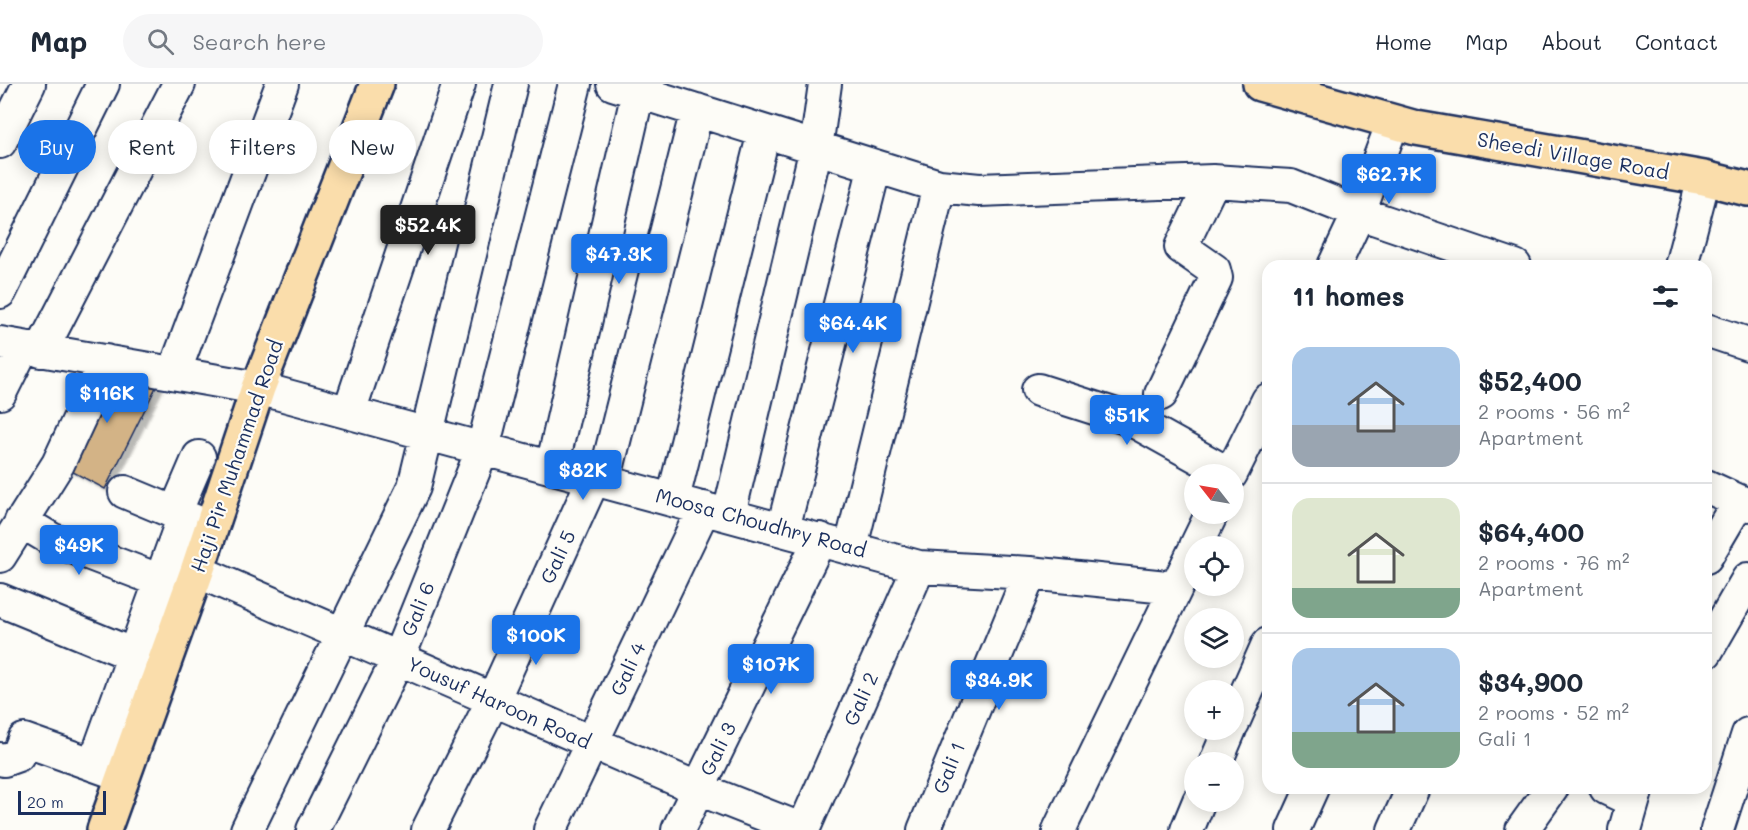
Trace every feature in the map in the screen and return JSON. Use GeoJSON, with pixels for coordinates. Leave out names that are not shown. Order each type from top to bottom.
{"type":"FeatureCollection","features":[{"type":"Feature","properties":{"kind":"main road","name":"Haji Pir Muhammad Road"},"geometry":{"type":"LineString","coordinates":[[104,830],[109,770],[196,571],[190,519],[258,388],[377,84]]}},
{"type":"Feature","properties":{"kind":"main road","name":"Sheedi Village Road"},"geometry":{"type":"LineString","coordinates":[[1260,84],[1416,128],[1704,178],[1748,189]]}},
{"type":"Feature","properties":{"kind":"street"},"geometry":{"type":"LineString","coordinates":[[0,142],[29,84]]}},
{"type":"Feature","properties":{"kind":"street"},"geometry":{"type":"LineString","coordinates":[[0,292],[103,84]]}},
{"type":"Feature","properties":{"kind":"street"},"geometry":{"type":"LineString","coordinates":[[0,393],[21,347],[179,84]]}},
{"type":"Feature","properties":{"kind":"street"},"geometry":{"type":"LineString","coordinates":[[174,373],[282,84]]}},
{"type":"Feature","properties":{"kind":"street"},"geometry":{"type":"LineString","coordinates":[[349,412],[459,84]]}},
{"type":"Feature","properties":{"kind":"street"},"geometry":{"type":"LineString","coordinates":[[247,830],[414,487],[511,84]]}},
{"type":"Feature","properties":{"kind":"street","name":"Gali 6"},"geometry":{"type":"LineString","coordinates":[[313,830],[398,659],[483,448],[575,84]]}},
{"type":"Feature","properties":{"kind":"street","name":"Gali 4"},"geometry":{"type":"LineString","coordinates":[[550,830],[593,743],[716,511],[816,148],[825,84]]}},
{"type":"Feature","properties":{"kind":"street"},"geometry":{"type":"LineString","coordinates":[[552,467],[626,88],[939,186],[979,190],[1213,181],[1291,186],[1359,213],[1438,253],[1479,260]]}},
{"type":"Feature","properties":{"kind":"street","name":"Gali 5"},"geometry":{"type":"LineString","coordinates":[[428,830],[599,479],[697,110]]}},
{"type":"Feature","properties":{"kind":"street"},"geometry":{"type":"LineString","coordinates":[[1337,260],[1359,213],[1393,122]]}},
{"type":"Feature","properties":{"kind":"street"},"geometry":{"type":"LineString","coordinates":[[673,499],[764,132]]}},
{"type":"Feature","properties":{"kind":"street"},"geometry":{"type":"LineString","coordinates":[[783,529],[874,166]]}},
{"type":"Feature","properties":{"kind":"street"},"geometry":{"type":"LineString","coordinates":[[1683,260],[1704,178]]}},
{"type":"Feature","properties":{"kind":"street"},"geometry":{"type":"LineString","coordinates":[[1161,394],[1216,278],[1214,270],[1181,247],[1213,181]]}},
{"type":"Feature","properties":{"kind":"street"},"geometry":{"type":"LineString","coordinates":[[851,547],[939,186]]}},
{"type":"Feature","properties":{"kind":"street"},"geometry":{"type":"LineString","coordinates":[[1712,332],[1748,344]]}},
{"type":"Feature","properties":{"kind":"street","name":"Moosa Choudhry Road"},"geometry":{"type":"LineString","coordinates":[[21,347],[258,388],[919,567],[1030,573],[1176,588]]}},
{"type":"Feature","properties":{"kind":"street"},"geometry":{"type":"LineString","coordinates":[[0,556],[58,464],[106,362]]}},
{"type":"Feature","properties":{"kind":"street"},"geometry":{"type":"LineString","coordinates":[[1038,390],[1132,420],[1212,464]]}},
{"type":"Feature","properties":{"kind":"street"},"geometry":{"type":"LineString","coordinates":[[1235,464],[1262,412]]}},
{"type":"Feature","properties":{"kind":"street"},"geometry":{"type":"LineString","coordinates":[[0,759],[4,760],[18,755],[24,740],[109,770],[134,656],[160,582],[190,519],[199,457]]}},
{"type":"Feature","properties":{"kind":"street"},"geometry":{"type":"LineString","coordinates":[[1712,489],[1744,503],[1712,548]]}},
{"type":"Feature","properties":{"kind":"street"},"geometry":{"type":"LineString","coordinates":[[125,492],[190,519]]}},
{"type":"Feature","properties":{"kind":"street"},"geometry":{"type":"LineString","coordinates":[[21,521],[51,539],[160,582]]}},
{"type":"Feature","properties":{"kind":"street","name":"Gali 3"},"geometry":{"type":"LineString","coordinates":[[678,830],[820,539]]}},
{"type":"Feature","properties":{"kind":"street","name":"Gali 2"},"geometry":{"type":"LineString","coordinates":[[803,830],[919,567]]}},
{"type":"Feature","properties":{"kind":"street","name":"Yousuf Haroon Road"},"geometry":{"type":"LineString","coordinates":[[196,571],[699,789],[803,830]]}},
{"type":"Feature","properties":{"kind":"street"},"geometry":{"type":"LineString","coordinates":[[1059,830],[1184,571]]}},
{"type":"Feature","properties":{"kind":"street","name":"Gali 1"},"geometry":{"type":"LineString","coordinates":[[924,830],[1030,573]]}},
{"type":"Feature","properties":{"kind":"street"},"geometry":{"type":"LineString","coordinates":[[1712,642],[1748,579]]}},
{"type":"Feature","properties":{"kind":"street"},"geometry":{"type":"LineString","coordinates":[[0,600],[134,656]]}},
{"type":"Feature","properties":{"kind":"street"},"geometry":{"type":"LineString","coordinates":[[1244,698],[1262,658]]}},
{"type":"Feature","properties":{"kind":"street"},"geometry":{"type":"LineString","coordinates":[[1717,830],[1748,734]]}},
{"type":"Feature","properties":{"kind":"street"},"geometry":{"type":"LineString","coordinates":[[1293,830],[1309,794]]}},
{"type":"Feature","properties":{"kind":"street"},"geometry":{"type":"LineString","coordinates":[[1394,830],[1410,794]]}},
{"type":"Feature","properties":{"kind":"street"},"geometry":{"type":"LineString","coordinates":[[1522,830],[1548,794]]}},
{"type":"Feature","properties":{"kind":"street"},"geometry":{"type":"LineString","coordinates":[[1186,830],[1194,812]]}},
{"type":"Feature","properties":{"kind":"building"},"geometry":{"type":"Polygon","coordinates":[[[106,361],[157,385],[105,489],[58,464],[106,361]]]}}]}
